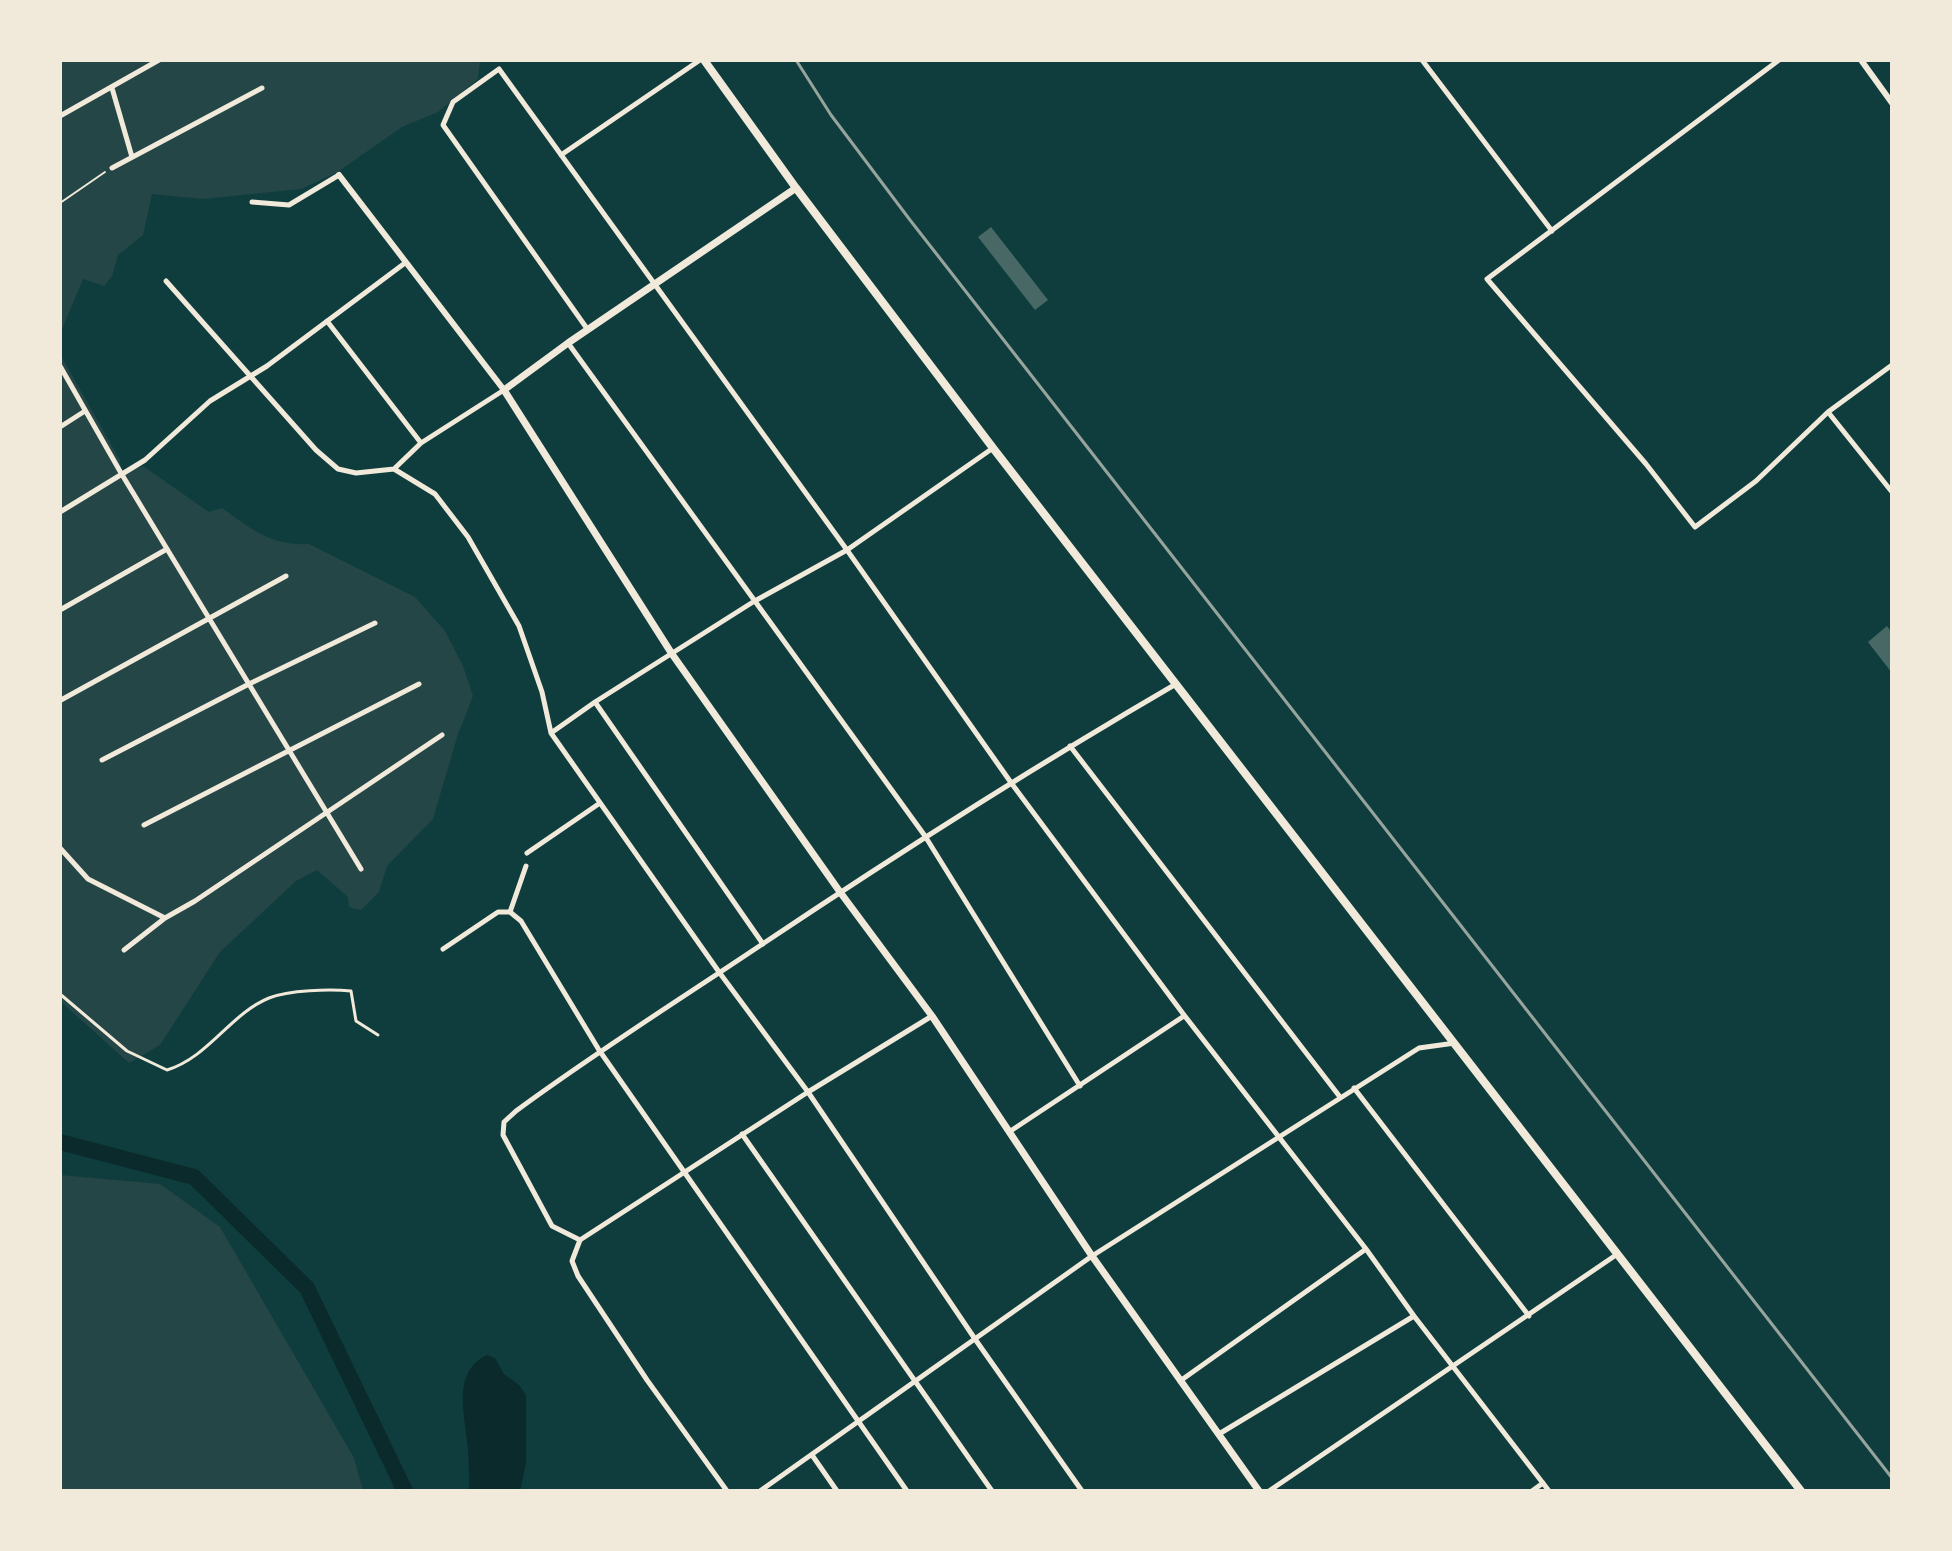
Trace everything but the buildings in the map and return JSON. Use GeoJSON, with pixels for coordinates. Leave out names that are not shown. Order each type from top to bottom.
{"type":"FeatureCollection","features":[{"type":"Feature","properties":{"kind":"main road"},"geometry":{"type":"LineString","coordinates":[[702,60],[993,448],[1799,1490]]}},
{"type":"Feature","properties":{"kind":"main road"},"geometry":{"type":"LineString","coordinates":[[796,188],[504,390],[672,654],[932,1016],[1092,1256],[1259,1491]]}},
{"type":"Feature","properties":{"kind":"street"},"geometry":{"type":"LineString","coordinates":[[60,116],[159,60]]}},
{"type":"Feature","properties":{"kind":"street"},"geometry":{"type":"LineString","coordinates":[[561,155],[702,60]]}},
{"type":"Feature","properties":{"kind":"street"},"geometry":{"type":"LineString","coordinates":[[1422,60],[1552,231]]}},
{"type":"Feature","properties":{"kind":"street"},"geometry":{"type":"LineString","coordinates":[[1779,60],[1487,279],[1646,464],[1695,527],[1756,481],[1828,412],[1892,365]]}},
{"type":"Feature","properties":{"kind":"street"},"geometry":{"type":"LineString","coordinates":[[1861,60],[1892,103]]}},
{"type":"Feature","properties":{"kind":"street"},"geometry":{"type":"LineString","coordinates":[[588,330],[443,125],[453,102],[499,69],[1012,784],[1184,1015],[1549,1491]]}},
{"type":"Feature","properties":{"kind":"street"},"geometry":{"type":"LineString","coordinates":[[112,88],[132,157]]}},
{"type":"Feature","properties":{"kind":"street"},"geometry":{"type":"LineString","coordinates":[[112,168],[262,88]]}},
{"type":"Feature","properties":{"kind":"street"},"geometry":{"type":"LineString","coordinates":[[252,202],[289,205],[339,175],[504,390],[421,443],[394,469]]}},
{"type":"Feature","properties":{"kind":"street"},"geometry":{"type":"LineString","coordinates":[[60,512],[145,460],[210,401],[250,377],[405,263]]}},
{"type":"Feature","properties":{"kind":"street"},"geometry":{"type":"LineString","coordinates":[[166,281],[297,431],[338,469],[356,473],[394,469],[435,494],[468,537],[519,626],[542,692],[551,733],[719,972],[808,1092],[1082,1491]]}},
{"type":"Feature","properties":{"kind":"street"},"geometry":{"type":"LineString","coordinates":[[327,321],[421,443]]}},
{"type":"Feature","properties":{"kind":"street"},"geometry":{"type":"LineString","coordinates":[[568,343],[925,836],[1080,1086]]}},
{"type":"Feature","properties":{"kind":"street"},"geometry":{"type":"LineString","coordinates":[[60,366],[121,473],[361,869]]}},
{"type":"Feature","properties":{"kind":"street"},"geometry":{"type":"LineString","coordinates":[[60,427],[85,411]]}},
{"type":"Feature","properties":{"kind":"street"},"geometry":{"type":"LineString","coordinates":[[1828,412],[1892,492]]}},
{"type":"Feature","properties":{"kind":"street"},"geometry":{"type":"LineString","coordinates":[[551,733],[753,602],[847,550],[993,448]]}},
{"type":"Feature","properties":{"kind":"street"},"geometry":{"type":"LineString","coordinates":[[60,610],[167,549]]}},
{"type":"Feature","properties":{"kind":"street"},"geometry":{"type":"LineString","coordinates":[[61,700],[286,576]]}},
{"type":"Feature","properties":{"kind":"street"},"geometry":{"type":"LineString","coordinates":[[102,760],[375,623]]}},
{"type":"Feature","properties":{"kind":"street"},"geometry":{"type":"LineString","coordinates":[[144,825],[419,684]]}},
{"type":"Feature","properties":{"kind":"street"},"geometry":{"type":"LineString","coordinates":[[580,1240],[552,1226],[503,1135],[504,1122],[599,1050],[925,836],[1177,684]]}},
{"type":"Feature","properties":{"kind":"street"},"geometry":{"type":"LineString","coordinates":[[595,702],[763,944]]}},
{"type":"Feature","properties":{"kind":"street"},"geometry":{"type":"LineString","coordinates":[[124,950],[165,918],[442,735]]}},
{"type":"Feature","properties":{"kind":"street"},"geometry":{"type":"LineString","coordinates":[[1070,746],[1340,1097]]}},
{"type":"Feature","properties":{"kind":"street"},"geometry":{"type":"LineString","coordinates":[[527,853],[600,803]]}},
{"type":"Feature","properties":{"kind":"street"},"geometry":{"type":"LineString","coordinates":[[60,848],[88,879],[165,918]]}},
{"type":"Feature","properties":{"kind":"street"},"geometry":{"type":"LineString","coordinates":[[510,912],[526,866]]}},
{"type":"Feature","properties":{"kind":"street"},"geometry":{"type":"LineString","coordinates":[[443,949],[498,912],[510,912],[521,921],[599,1050],[907,1491]]}},
{"type":"Feature","properties":{"kind":"street"},"geometry":{"type":"LineString","coordinates":[[1008,1133],[1184,1015]]}},
{"type":"Feature","properties":{"kind":"street"},"geometry":{"type":"LineString","coordinates":[[727,1491],[578,1276],[572,1261],[580,1240],[808,1092],[932,1016]]}},
{"type":"Feature","properties":{"kind":"street"},"geometry":{"type":"LineString","coordinates":[[760,1491],[1092,1256],[1419,1048],[1456,1043]]}},
{"type":"Feature","properties":{"kind":"street"},"geometry":{"type":"LineString","coordinates":[[1354,1088],[1529,1316]]}},
{"type":"Feature","properties":{"kind":"street"},"geometry":{"type":"LineString","coordinates":[[742,1134],[992,1491]]}},
{"type":"Feature","properties":{"kind":"street"},"geometry":{"type":"LineString","coordinates":[[1180,1381],[1366,1249]]}},
{"type":"Feature","properties":{"kind":"street"},"geometry":{"type":"LineString","coordinates":[[1269,1491],[1616,1255]]}},
{"type":"Feature","properties":{"kind":"street"},"geometry":{"type":"LineString","coordinates":[[1219,1434],[1414,1316]]}},
{"type":"Feature","properties":{"kind":"street"},"geometry":{"type":"LineString","coordinates":[[812,1455],[837,1491]]}},
{"type":"Feature","properties":{"kind":"street"},"geometry":{"type":"LineString","coordinates":[[1532,1491],[1543,1483]]}},
{"type":"Feature","properties":{"kind":"lane"},"geometry":{"type":"LineString","coordinates":[[60,994],[127,1051],[167,1070],[187,1064],[270,997],[324,989],[351,991],[356,1021],[378,1035]]}},
{"type":"Feature","properties":{"kind":"path"},"geometry":{"type":"LineString","coordinates":[[60,203],[112,168]]}},
{"type":"Feature","properties":{"kind":"shaded area"},"geometry":{"type":"Polygon","coordinates":[[[60,60],[480,60],[478,79],[438,112],[402,127],[336,173],[301,189],[203,199],[152,194],[143,235],[118,255],[112,276],[104,286],[83,279],[60,334],[60,60]]]}},
{"type":"Feature","properties":{"kind":"shaded area"},"geometry":{"type":"Polygon","coordinates":[[[60,354],[120,460],[121,473],[143,466],[209,512],[222,508],[262,535],[283,542],[309,544],[415,597],[445,631],[463,666],[473,696],[458,734],[433,819],[387,866],[379,892],[361,910],[349,907],[348,897],[317,870],[296,881],[220,952],[160,1045],[129,1063],[60,1001],[60,354]]]}},
{"type":"Feature","properties":{"kind":"shaded area"},"geometry":{"type":"Polygon","coordinates":[[[60,1175],[160,1184],[220,1227],[354,1458],[363,1491],[60,1491],[60,1175]]]}},
{"type":"Feature","properties":{"kind":"shaded area"},"geometry":{"type":"Polygon","coordinates":[[[487,1355],[495,1358],[504,1374],[519,1385],[526,1395],[526,1463],[520,1491],[469,1491],[463,1392],[469,1371],[487,1355]]]}},
{"type":"Feature","properties":{"kind":"waterway"},"geometry":{"type":"LineString","coordinates":[[60,1142],[194,1177],[307,1288],[405,1491]]}},
{"type":"Feature","properties":{"kind":"railway"},"geometry":{"type":"LineString","coordinates":[[796,60],[831,115],[910,220],[1892,1478]]}}]}
